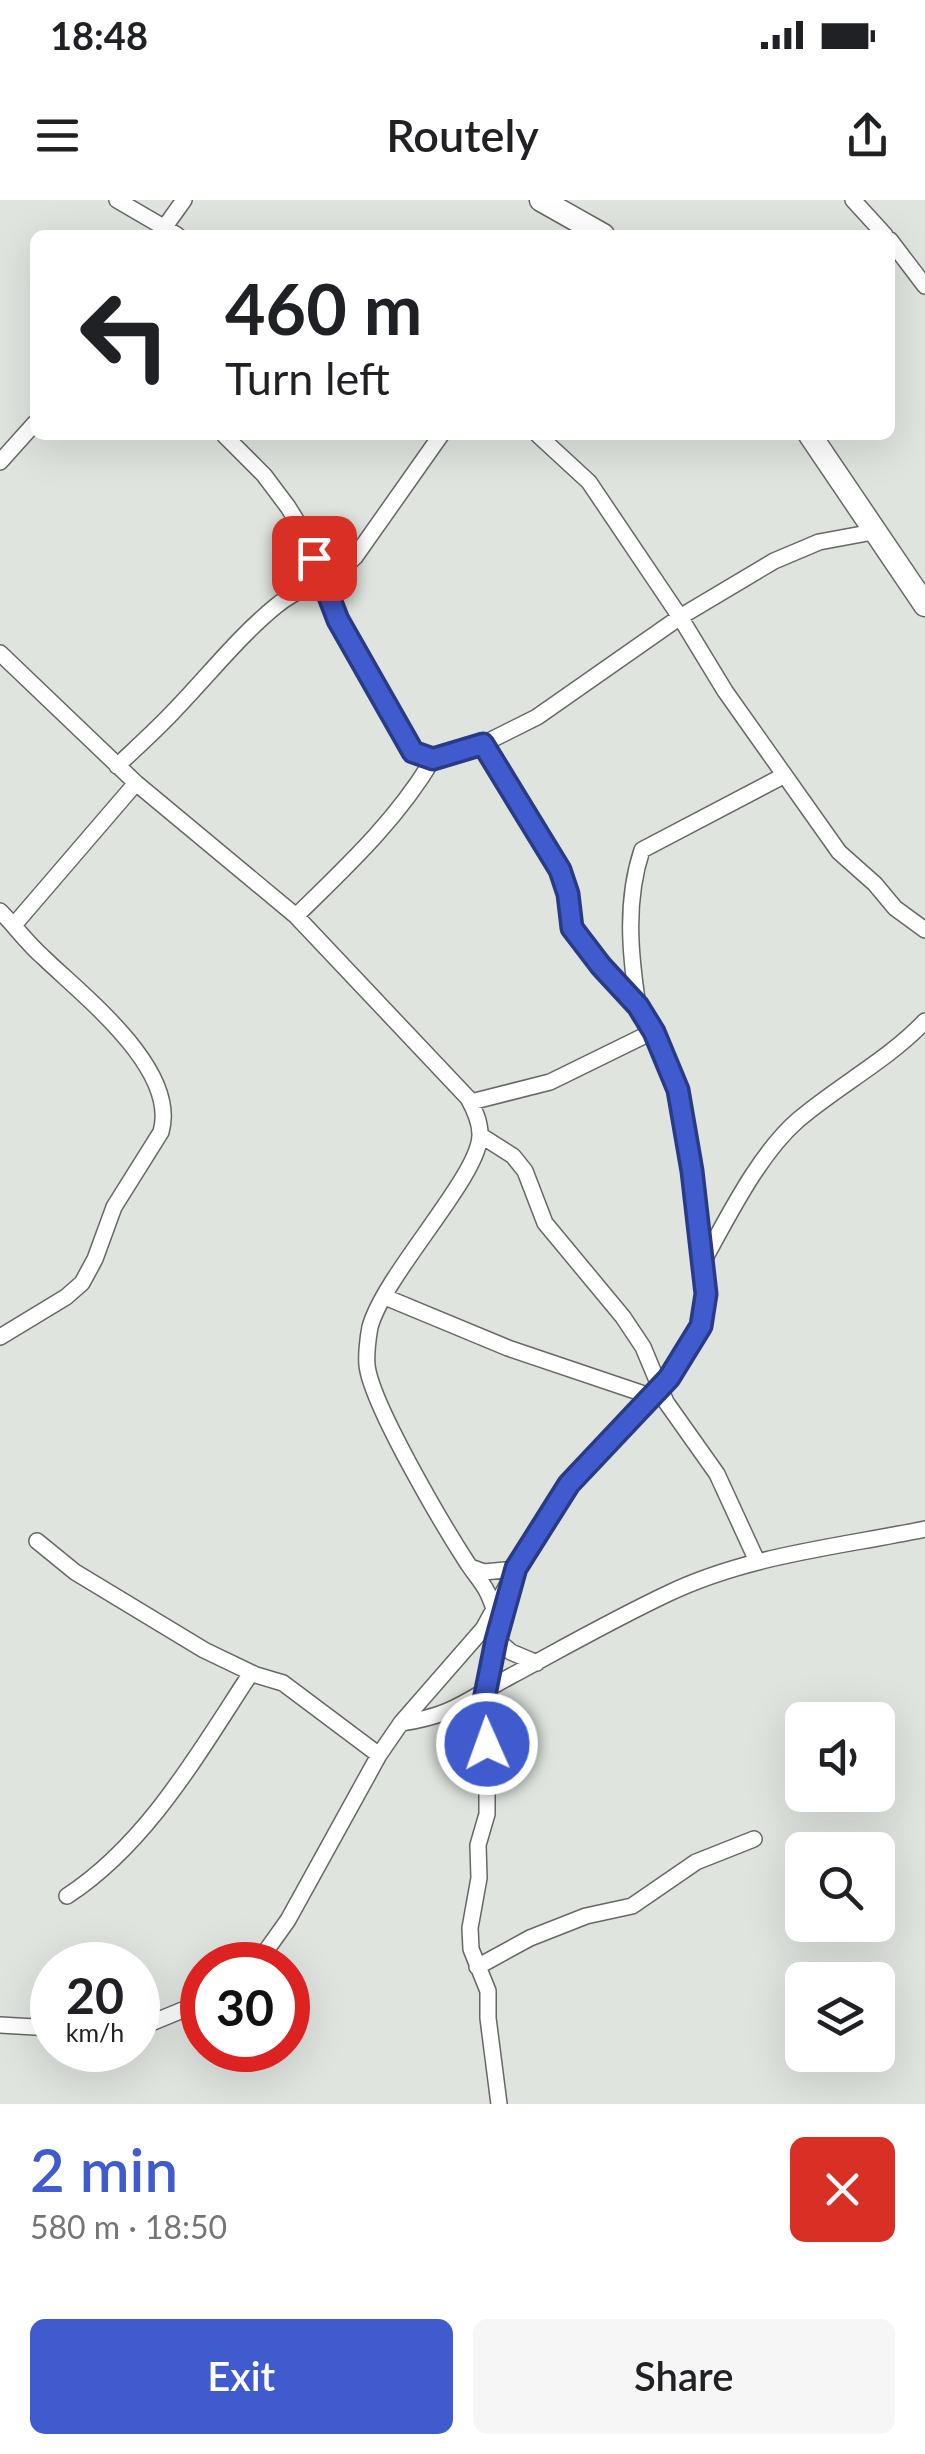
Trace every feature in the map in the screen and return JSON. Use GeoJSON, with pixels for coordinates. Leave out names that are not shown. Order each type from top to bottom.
{"type":"FeatureCollection","features":[{"type":"Feature","properties":{"kind":"street"},"geometry":{"type":"LineString","coordinates":[[117,200],[162,230]]}},
{"type":"Feature","properties":{"kind":"street"},"geometry":{"type":"LineString","coordinates":[[168,230],[184,200]]}},
{"type":"Feature","properties":{"kind":"street"},"geometry":{"type":"LineString","coordinates":[[541,200],[594,230]]}},
{"type":"Feature","properties":{"kind":"street"},"geometry":{"type":"LineString","coordinates":[[853,200],[881,230]]}},
{"type":"Feature","properties":{"kind":"street"},"geometry":{"type":"LineString","coordinates":[[895,247],[925,286]]}},
{"type":"Feature","properties":{"kind":"street"},"geometry":{"type":"LineString","coordinates":[[0,462],[30,429]]}},
{"type":"Feature","properties":{"kind":"street"},"geometry":{"type":"LineString","coordinates":[[229,440],[264,475],[288,507],[306,536],[338,620],[402,735],[413,752],[433,759],[483,744],[536,717],[680,617],[799,550],[873,532]]}},
{"type":"Feature","properties":{"kind":"street"},"geometry":{"type":"LineString","coordinates":[[117,766],[274,607],[298,589],[339,573],[437,440]]}},
{"type":"Feature","properties":{"kind":"street"},"geometry":{"type":"LineString","coordinates":[[543,440],[589,482],[725,691],[838,852],[875,884],[895,908],[925,930]]}},
{"type":"Feature","properties":{"kind":"street"},"geometry":{"type":"LineString","coordinates":[[813,440],[925,605]]}},
{"type":"Feature","properties":{"kind":"street"},"geometry":{"type":"LineString","coordinates":[[0,653],[136,783],[296,916],[470,1102],[480,1135],[472,1162],[396,1274],[370,1326],[367,1364],[399,1442],[469,1566],[486,1584],[494,1609]]}},
{"type":"Feature","properties":{"kind":"street"},"geometry":{"type":"LineString","coordinates":[[271,1942],[308,1886],[401,1722],[484,1630],[516,1568],[569,1484],[657,1392],[701,1326],[706,1294],[704,1260],[678,1090],[654,1032],[638,1006],[572,928],[560,870],[483,744]]}},
{"type":"Feature","properties":{"kind":"street"},"geometry":{"type":"LineString","coordinates":[[296,916],[382,830],[413,792],[433,759]]}},
{"type":"Feature","properties":{"kind":"street"},"geometry":{"type":"LineString","coordinates":[[638,1006],[630,952],[630,912],[642,850],[783,776]]}},
{"type":"Feature","properties":{"kind":"street"},"geometry":{"type":"LineString","coordinates":[[14,926],[136,783]]}},
{"type":"Feature","properties":{"kind":"street"},"geometry":{"type":"LineString","coordinates":[[0,911],[132,1046],[157,1086],[165,1118],[161,1132],[114,1207],[82,1282],[66,1297],[0,1337]]}},
{"type":"Feature","properties":{"kind":"street"},"geometry":{"type":"LineString","coordinates":[[704,1260],[742,1193],[795,1123],[897,1048],[925,1021]]}},
{"type":"Feature","properties":{"kind":"street"},"geometry":{"type":"LineString","coordinates":[[470,1102],[550,1082],[654,1032]]}},
{"type":"Feature","properties":{"kind":"street"},"geometry":{"type":"LineString","coordinates":[[480,1135],[513,1156],[524,1171],[545,1223],[623,1316],[657,1392],[717,1474],[757,1561]]}},
{"type":"Feature","properties":{"kind":"street"},"geometry":{"type":"LineString","coordinates":[[384,1298],[508,1348],[657,1392]]}},
{"type":"Feature","properties":{"kind":"street"},"geometry":{"type":"LineString","coordinates":[[401,1722],[426,1720],[458,1710],[486,1690],[666,1594],[721,1570],[925,1529]]}},
{"type":"Feature","properties":{"kind":"street"},"geometry":{"type":"LineString","coordinates":[[37,1541],[75,1572],[204,1650],[250,1672],[283,1682],[380,1755]]}},
{"type":"Feature","properties":{"kind":"street"},"geometry":{"type":"LineString","coordinates":[[469,1566],[484,1572],[516,1568]]}},
{"type":"Feature","properties":{"kind":"street"},"geometry":{"type":"LineString","coordinates":[[499,2104],[488,1991],[477,1967],[470,1928],[478,1878],[478,1845],[487,1814],[487,1744],[481,1715],[516,1568]]}},
{"type":"Feature","properties":{"kind":"street"},"geometry":{"type":"LineString","coordinates":[[496,1640],[511,1652],[537,1663]]}},
{"type":"Feature","properties":{"kind":"street"},"geometry":{"type":"LineString","coordinates":[[68,1896],[129,1846],[179,1780],[250,1672]]}},
{"type":"Feature","properties":{"kind":"street"},"geometry":{"type":"LineString","coordinates":[[477,1967],[530,1938],[586,1916],[632,1906],[696,1862],[754,1839]]}},
{"type":"Feature","properties":{"kind":"street"},"geometry":{"type":"LineString","coordinates":[[0,2025],[30,2027]]}},
{"type":"Feature","properties":{"kind":"route"},"geometry":{"type":"LineString","coordinates":[[314,558],[338,620],[413,752],[433,759],[483,744],[560,870],[572,928],[638,1006],[654,1032],[678,1090],[703,1246],[706,1294],[701,1326],[686,1353],[662,1387],[569,1484],[516,1568],[481,1715],[487,1744]]}}]}
